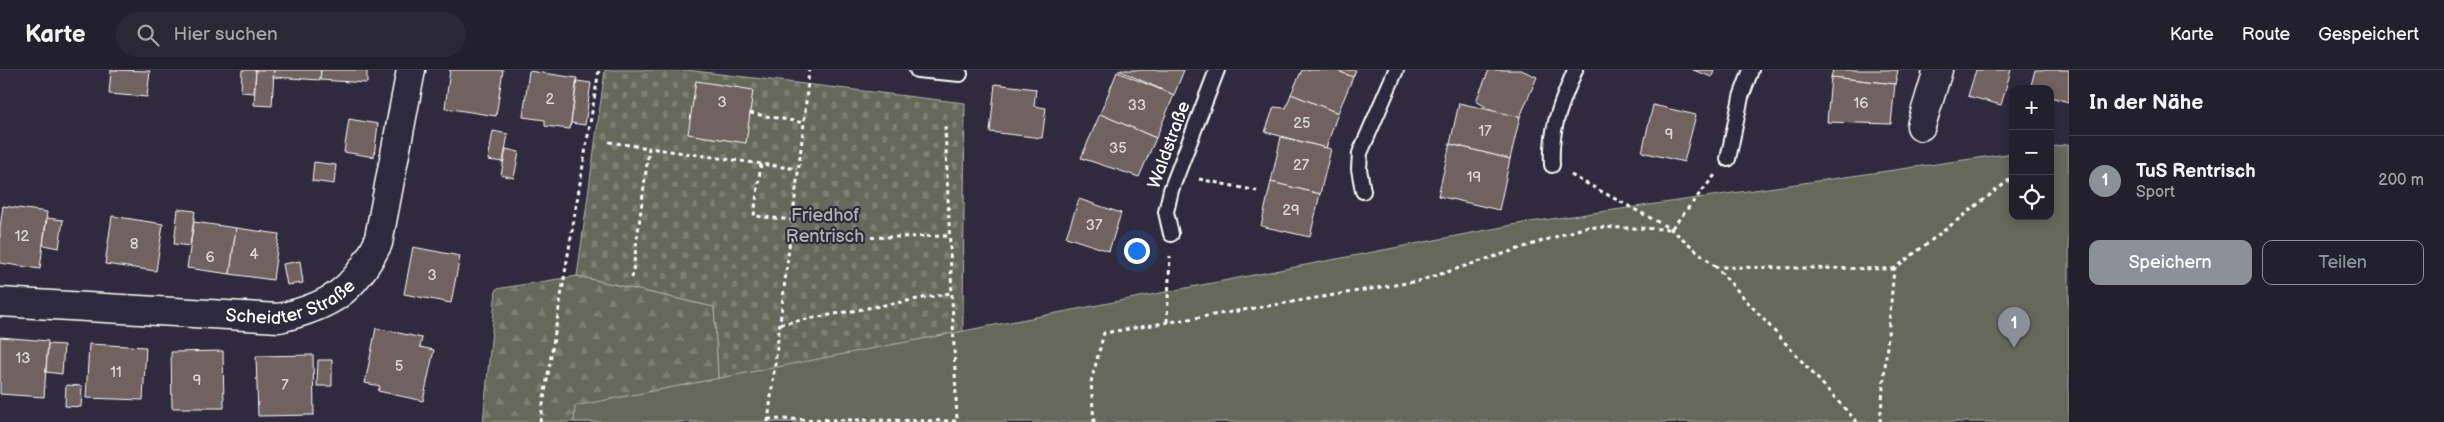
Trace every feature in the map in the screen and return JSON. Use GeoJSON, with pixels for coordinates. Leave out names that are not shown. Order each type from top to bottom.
{"type":"FeatureCollection","features":[{"type":"Feature","properties":{"kind":"street","name":"Scheidter Straße"},"geometry":{"type":"LineString","coordinates":[[0,302],[279,318],[307,312],[333,300],[353,283],[366,268],[378,243],[386,212],[411,70]]}},
{"type":"Feature","properties":{"kind":"street"},"geometry":{"type":"LineString","coordinates":[[1922,126],[1938,70]]}},
{"type":"Feature","properties":{"kind":"lane"},"geometry":{"type":"LineString","coordinates":[[917,70],[960,74]]}},
{"type":"Feature","properties":{"kind":"lane","name":"Waldstraße"},"geometry":{"type":"LineString","coordinates":[[1171,234],[1166,212],[1177,174],[1217,70]]}},
{"type":"Feature","properties":{"kind":"lane"},"geometry":{"type":"LineString","coordinates":[[1363,191],[1359,169],[1360,152],[1396,70]]}},
{"type":"Feature","properties":{"kind":"lane"},"geometry":{"type":"LineString","coordinates":[[1552,165],[1551,142],[1555,119],[1575,70]]}},
{"type":"Feature","properties":{"kind":"lane"},"geometry":{"type":"LineString","coordinates":[[1728,159],[1741,97],[1751,70]]}},
{"type":"Feature","properties":{"kind":"path"},"geometry":{"type":"LineString","coordinates":[[540,422],[599,70]]}},
{"type":"Feature","properties":{"kind":"path"},"geometry":{"type":"LineString","coordinates":[[809,70],[791,239],[768,420],[957,421],[945,124]]}},
{"type":"Feature","properties":{"kind":"path"},"geometry":{"type":"LineString","coordinates":[[750,114],[804,123]]}},
{"type":"Feature","properties":{"kind":"path"},"geometry":{"type":"LineString","coordinates":[[609,142],[797,169]]}},
{"type":"Feature","properties":{"kind":"path"},"geometry":{"type":"LineString","coordinates":[[632,278],[649,148]]}},
{"type":"Feature","properties":{"kind":"path"},"geometry":{"type":"LineString","coordinates":[[1671,229],[1728,159]]}},
{"type":"Feature","properties":{"kind":"path"},"geometry":{"type":"LineString","coordinates":[[761,164],[754,216],[793,220]]}},
{"type":"Feature","properties":{"kind":"path"},"geometry":{"type":"LineString","coordinates":[[1552,165],[1671,229],[1716,267],[1857,422]]}},
{"type":"Feature","properties":{"kind":"path"},"geometry":{"type":"LineString","coordinates":[[1177,174],[1257,192]]}},
{"type":"Feature","properties":{"kind":"path"},"geometry":{"type":"LineString","coordinates":[[1716,267],[1894,269],[2009,180]]}},
{"type":"Feature","properties":{"kind":"path"},"geometry":{"type":"LineString","coordinates":[[1094,422],[1091,382],[1104,333],[1419,281],[1586,227],[1671,229]]}},
{"type":"Feature","properties":{"kind":"path"},"geometry":{"type":"LineString","coordinates":[[1167,322],[1171,234]]}},
{"type":"Feature","properties":{"kind":"path"},"geometry":{"type":"LineString","coordinates":[[791,239],[949,236]]}},
{"type":"Feature","properties":{"kind":"path"},"geometry":{"type":"LineString","coordinates":[[1880,422],[1894,269]]}},
{"type":"Feature","properties":{"kind":"path"},"geometry":{"type":"LineString","coordinates":[[780,324],[951,293]]}},
{"type":"Feature","properties":{"kind":"green space","name":"Friedhof Rentrisch"},"geometry":{"type":"Polygon","coordinates":[[[605,70],[686,70],[965,103],[962,422],[721,422],[714,307],[577,276],[605,70]]]}},
{"type":"Feature","properties":{"kind":"green space"},"geometry":{"type":"Polygon","coordinates":[[[2069,144],[2069,422],[574,422],[575,406],[1523,223],[2009,154],[2009,220],[2054,220],[2054,146],[2069,144]]]}},
{"type":"Feature","properties":{"kind":"green space"},"geometry":{"type":"Polygon","coordinates":[[[577,276],[714,307],[721,422],[483,422],[496,289],[577,276]]]}},
{"type":"Feature","properties":{"kind":"building"},"geometry":{"type":"Polygon","coordinates":[[[111,70],[150,71],[147,97],[109,94],[111,70]]]}},
{"type":"Feature","properties":{"kind":"building"},"geometry":{"type":"Polygon","coordinates":[[[242,70],[256,70],[254,93],[241,92],[242,70]]]}},
{"type":"Feature","properties":{"kind":"building"},"geometry":{"type":"Polygon","coordinates":[[[256,70],[274,70],[272,106],[254,105],[256,70]]]}},
{"type":"Feature","properties":{"kind":"building"},"geometry":{"type":"Polygon","coordinates":[[[274,70],[321,70],[320,80],[273,77],[274,70]]]}},
{"type":"Feature","properties":{"kind":"building"},"geometry":{"type":"Polygon","coordinates":[[[321,70],[367,70],[367,83],[320,80],[321,70]]]}},
{"type":"Feature","properties":{"kind":"building"},"geometry":{"type":"Polygon","coordinates":[[[450,70],[503,70],[496,116],[445,108],[450,70]]]}},
{"type":"Feature","properties":{"kind":"building"},"geometry":{"type":"Polygon","coordinates":[[[1118,70],[1184,70],[1174,95],[1118,70]]]}},
{"type":"Feature","properties":{"kind":"building"},"geometry":{"type":"Polygon","coordinates":[[[1302,70],[1336,70],[1353,77],[1338,113],[1291,94],[1302,70]]]}},
{"type":"Feature","properties":{"kind":"building"},"geometry":{"type":"Polygon","coordinates":[[[1336,70],[1356,70],[1353,77],[1336,70]]]}},
{"type":"Feature","properties":{"kind":"building"},"geometry":{"type":"Polygon","coordinates":[[[1489,70],[1521,70],[1537,77],[1520,117],[1494,112],[1476,101],[1489,70]]]}},
{"type":"Feature","properties":{"kind":"building"},"geometry":{"type":"Polygon","coordinates":[[[1693,70],[1714,70],[1712,77],[1693,70]]]}},
{"type":"Feature","properties":{"kind":"building"},"geometry":{"type":"Polygon","coordinates":[[[1833,70],[1898,70],[1895,84],[1831,77],[1833,70]]]}},
{"type":"Feature","properties":{"kind":"building"},"geometry":{"type":"Polygon","coordinates":[[[1976,70],[2011,70],[2001,105],[1968,96],[1976,70]]]}},
{"type":"Feature","properties":{"kind":"building"},"geometry":{"type":"Polygon","coordinates":[[[2035,70],[2069,70],[2069,102],[2054,98],[2054,85],[2031,85],[2035,70]]]}},
{"type":"Feature","properties":{"kind":"building"},"geometry":{"type":"Polygon","coordinates":[[[529,71],[577,78],[570,129],[545,126],[545,120],[523,117],[529,71]]]}},
{"type":"Feature","properties":{"kind":"building"},"geometry":{"type":"Polygon","coordinates":[[[1117,72],[1174,95],[1156,138],[1100,114],[1117,72]]]}},
{"type":"Feature","properties":{"kind":"building"},"geometry":{"type":"Polygon","coordinates":[[[1831,77],[1895,84],[1891,124],[1827,122],[1831,77]]]}},
{"type":"Feature","properties":{"kind":"building"},"geometry":{"type":"Polygon","coordinates":[[[577,81],[591,83],[585,125],[571,123],[577,81]]]}},
{"type":"Feature","properties":{"kind":"building"},"geometry":{"type":"Polygon","coordinates":[[[696,81],[753,90],[746,143],[688,134],[696,81]]]}},
{"type":"Feature","properties":{"kind":"building"},"geometry":{"type":"Polygon","coordinates":[[[995,84],[1036,89],[1034,106],[1046,108],[1042,138],[990,132],[995,84]]]}},
{"type":"Feature","properties":{"kind":"building"},"geometry":{"type":"Polygon","coordinates":[[[1291,94],[1338,113],[1326,148],[1265,132],[1274,107],[1286,108],[1291,94]]]}},
{"type":"Feature","properties":{"kind":"building"},"geometry":{"type":"Polygon","coordinates":[[[1459,103],[1520,117],[1510,159],[1450,144],[1459,103]]]}},
{"type":"Feature","properties":{"kind":"building"},"geometry":{"type":"Polygon","coordinates":[[[1653,105],[1696,115],[1684,162],[1642,152],[1653,105]]]}},
{"type":"Feature","properties":{"kind":"building"},"geometry":{"type":"Polygon","coordinates":[[[1100,114],[1156,138],[1139,177],[1081,158],[1100,114]]]}},
{"type":"Feature","properties":{"kind":"building"},"geometry":{"type":"Polygon","coordinates":[[[349,119],[378,124],[374,157],[344,152],[349,119]]]}},
{"type":"Feature","properties":{"kind":"building"},"geometry":{"type":"Polygon","coordinates":[[[493,131],[508,134],[503,162],[488,160],[493,131]]]}},
{"type":"Feature","properties":{"kind":"building"},"geometry":{"type":"Polygon","coordinates":[[[1281,137],[1331,149],[1320,194],[1271,182],[1281,137]]]}},
{"type":"Feature","properties":{"kind":"building"},"geometry":{"type":"Polygon","coordinates":[[[1450,144],[1510,159],[1499,210],[1438,196],[1450,144]]]}},
{"type":"Feature","properties":{"kind":"building"},"geometry":{"type":"Polygon","coordinates":[[[506,149],[519,152],[514,178],[501,175],[506,149]]]}},
{"type":"Feature","properties":{"kind":"building"},"geometry":{"type":"Polygon","coordinates":[[[314,162],[336,165],[334,184],[312,181],[314,162]]]}},
{"type":"Feature","properties":{"kind":"building"},"geometry":{"type":"Polygon","coordinates":[[[1271,182],[1320,194],[1310,237],[1261,226],[1271,182]]]}},
{"type":"Feature","properties":{"kind":"building"},"geometry":{"type":"Polygon","coordinates":[[[1079,199],[1121,213],[1109,251],[1066,237],[1079,199]]]}},
{"type":"Feature","properties":{"kind":"building"},"geometry":{"type":"Polygon","coordinates":[[[3,206],[47,212],[40,269],[0,263],[0,227],[3,206]]]}},
{"type":"Feature","properties":{"kind":"building"},"geometry":{"type":"Polygon","coordinates":[[[178,209],[195,211],[190,246],[174,244],[178,209]]]}},
{"type":"Feature","properties":{"kind":"building"},"geometry":{"type":"Polygon","coordinates":[[[112,216],[163,224],[156,271],[105,264],[112,216]]]}},
{"type":"Feature","properties":{"kind":"building"},"geometry":{"type":"Polygon","coordinates":[[[47,218],[63,220],[59,248],[43,245],[47,218]]]}},
{"type":"Feature","properties":{"kind":"building"},"geometry":{"type":"Polygon","coordinates":[[[194,222],[236,228],[230,274],[187,268],[194,222]]]}},
{"type":"Feature","properties":{"kind":"building"},"geometry":{"type":"Polygon","coordinates":[[[236,228],[279,234],[273,280],[230,274],[236,228]]]}},
{"type":"Feature","properties":{"kind":"building"},"geometry":{"type":"Polygon","coordinates":[[[413,247],[460,256],[451,303],[404,294],[413,247]]]}},
{"type":"Feature","properties":{"kind":"building"},"geometry":{"type":"Polygon","coordinates":[[[300,261],[303,283],[287,285],[283,264],[300,261]]]}},
{"type":"Feature","properties":{"kind":"building"},"geometry":{"type":"Polygon","coordinates":[[[376,328],[422,338],[420,347],[434,350],[423,401],[378,391],[380,386],[365,383],[376,328]]]}},
{"type":"Feature","properties":{"kind":"building"},"geometry":{"type":"Polygon","coordinates":[[[0,337],[48,341],[44,397],[0,394],[0,337]]]}},
{"type":"Feature","properties":{"kind":"building"},"geometry":{"type":"Polygon","coordinates":[[[48,344],[64,345],[62,374],[46,372],[48,344]]]}},
{"type":"Feature","properties":{"kind":"building"},"geometry":{"type":"Polygon","coordinates":[[[89,344],[146,347],[143,400],[86,398],[89,344]]]}},
{"type":"Feature","properties":{"kind":"building"},"geometry":{"type":"Polygon","coordinates":[[[223,351],[224,408],[172,408],[171,352],[223,351]]]}},
{"type":"Feature","properties":{"kind":"building"},"geometry":{"type":"Polygon","coordinates":[[[313,355],[314,415],[258,416],[256,356],[313,355]]]}},
{"type":"Feature","properties":{"kind":"building"},"geometry":{"type":"Polygon","coordinates":[[[318,360],[332,360],[332,386],[317,386],[318,360]]]}},
{"type":"Feature","properties":{"kind":"building"},"geometry":{"type":"Polygon","coordinates":[[[66,385],[82,386],[81,407],[65,406],[66,385]]]}},
{"type":"Feature","properties":{"kind":"place","name":"TuS Rentrisch"},"geometry":{"type":"Point","coordinates":[2014,348]}}]}
